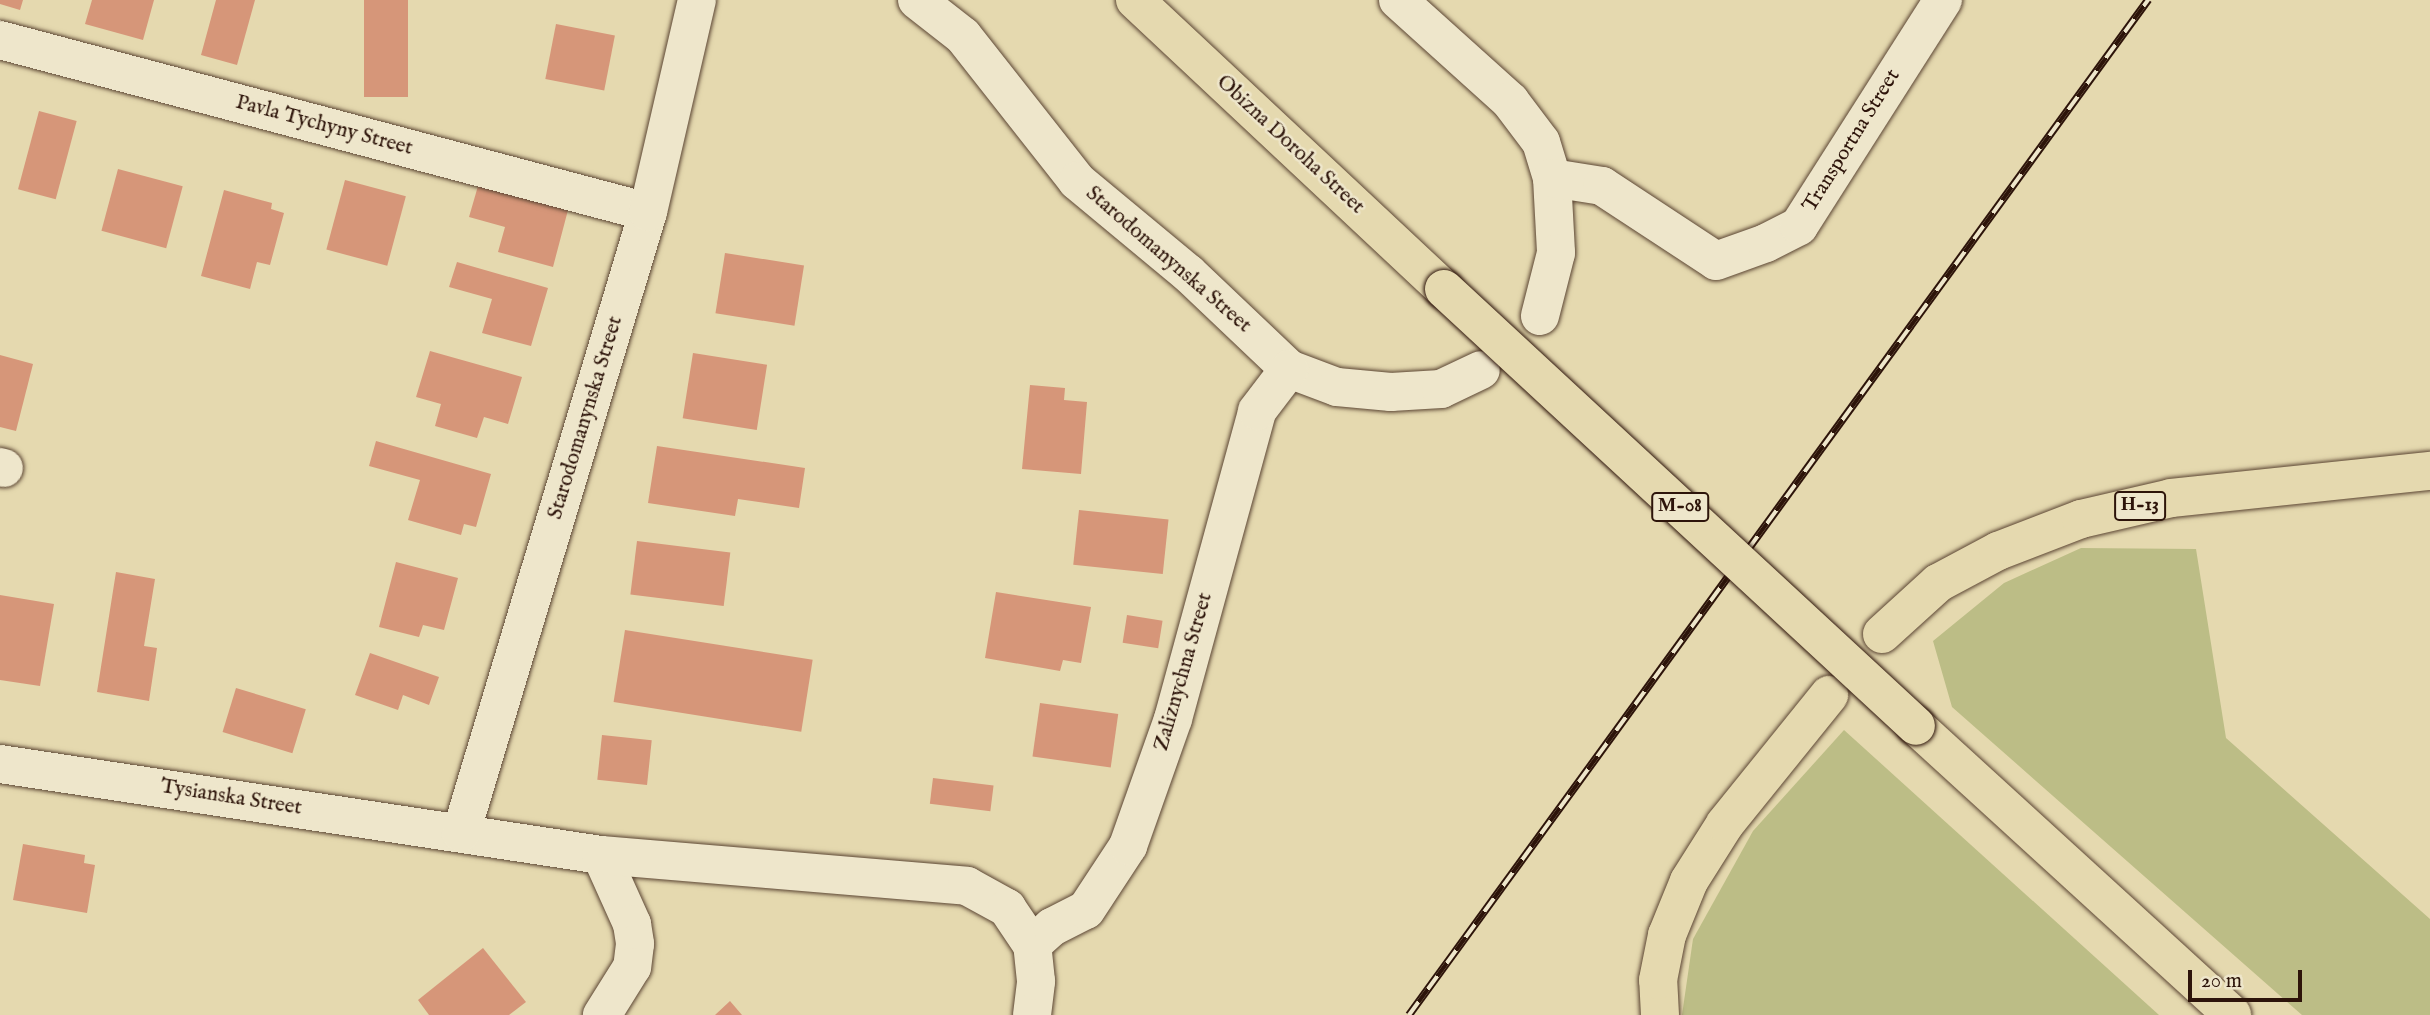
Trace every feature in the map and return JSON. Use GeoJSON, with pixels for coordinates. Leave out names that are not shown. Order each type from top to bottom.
{"type":"FeatureCollection","features":[{"type":"Feature","properties":{"kind":"highway","name":"Obizna Doroha Street"},"geometry":{"type":"LineString","coordinates":[[1135,0],[1916,726],[2232,1015]]}},
{"type":"Feature","properties":{"kind":"highway","name":"Н-13"},"geometry":{"type":"LineString","coordinates":[[1882,634],[1938,583],[1998,551],[2081,519],[2171,498],[2430,471]]}},
{"type":"Feature","properties":{"kind":"highway"},"geometry":{"type":"LineString","coordinates":[[1660,1015],[1658,980],[1667,935],[1689,881],[1725,824],[1829,695]]}},
{"type":"Feature","properties":{"kind":"street","name":"Starodomanynska Street"},"geometry":{"type":"LineString","coordinates":[[461,833],[648,212],[697,0]]}},
{"type":"Feature","properties":{"kind":"street","name":"Starodomanynska Street"},"geometry":{"type":"LineString","coordinates":[[917,0],[963,36],[1077,181],[1188,273],[1289,369],[1338,387],[1391,392],[1441,389],[1481,370]]}},
{"type":"Feature","properties":{"kind":"street"},"geometry":{"type":"LineString","coordinates":[[1398,0],[1510,101],[1541,142],[1552,178],[1556,253],[1540,316]]}},
{"type":"Feature","properties":{"kind":"street","name":"Transportna Street"},"geometry":{"type":"LineString","coordinates":[[1552,178],[1602,186],[1716,261],[1766,243],[1799,226],[1943,0]]}},
{"type":"Feature","properties":{"kind":"street","name":"Pavla Tychyny Street"},"geometry":{"type":"LineString","coordinates":[[0,40],[648,212]]}},
{"type":"Feature","properties":{"kind":"street","name":"Zaliznychna Street"},"geometry":{"type":"LineString","coordinates":[[1032,944],[1052,927],[1086,910],[1128,846],[1173,719],[1257,411],[1289,369]]}},
{"type":"Feature","properties":{"kind":"street","name":"Tysianska Street"},"geometry":{"type":"LineString","coordinates":[[0,764],[601,855]]}},
{"type":"Feature","properties":{"kind":"street"},"geometry":{"type":"LineString","coordinates":[[602,1015],[632,967],[635,944],[632,924],[601,855],[967,886],[1007,908],[1032,944],[1036,981],[1032,1015]]}},
{"type":"Feature","properties":{"kind":"green space"},"geometry":{"type":"Polygon","coordinates":[[[2081,548],[2196,549],[2226,738],[2430,919],[2430,1015],[2302,1015],[1952,707],[1933,641],[2004,583],[2081,548]]]}},
{"type":"Feature","properties":{"kind":"green space"},"geometry":{"type":"Polygon","coordinates":[[[1844,730],[2159,1015],[1682,1015],[1693,939],[1753,831],[1844,730]]]}},
{"type":"Feature","properties":{"kind":"building"},"geometry":{"type":"Polygon","coordinates":[[[0,0],[23,0],[20,10],[0,4],[0,0]]]}},
{"type":"Feature","properties":{"kind":"building"},"geometry":{"type":"Polygon","coordinates":[[[92,0],[154,0],[143,40],[85,24],[92,0]]]}},
{"type":"Feature","properties":{"kind":"building"},"geometry":{"type":"Polygon","coordinates":[[[216,0],[255,0],[237,65],[201,55],[216,0]]]}},
{"type":"Feature","properties":{"kind":"building"},"geometry":{"type":"Polygon","coordinates":[[[364,0],[408,0],[408,97],[364,97],[364,0]]]}},
{"type":"Feature","properties":{"kind":"building"},"geometry":{"type":"Polygon","coordinates":[[[556,24],[615,35],[604,90],[545,79],[556,24]]]}},
{"type":"Feature","properties":{"kind":"building"},"geometry":{"type":"Polygon","coordinates":[[[39,111],[77,121],[56,199],[18,189],[39,111]]]}},
{"type":"Feature","properties":{"kind":"building"},"geometry":{"type":"Polygon","coordinates":[[[118,169],[183,186],[166,248],[101,231],[118,169]]]}},
{"type":"Feature","properties":{"kind":"building"},"geometry":{"type":"Polygon","coordinates":[[[345,180],[406,196],[387,266],[326,250],[345,180]]]}},
{"type":"Feature","properties":{"kind":"building"},"geometry":{"type":"Polygon","coordinates":[[[478,186],[568,210],[553,267],[498,252],[505,227],[469,217],[478,186]]]}},
{"type":"Feature","properties":{"kind":"building"},"geometry":{"type":"Polygon","coordinates":[[[224,190],[272,203],[271,209],[284,213],[270,265],[257,262],[250,289],[201,276],[224,190]]]}},
{"type":"Feature","properties":{"kind":"building"},"geometry":{"type":"Polygon","coordinates":[[[725,253],[804,266],[794,326],[715,313],[725,253]]]}},
{"type":"Feature","properties":{"kind":"building"},"geometry":{"type":"Polygon","coordinates":[[[457,262],[548,288],[531,346],[482,333],[492,299],[449,287],[457,262]]]}},
{"type":"Feature","properties":{"kind":"building"},"geometry":{"type":"Polygon","coordinates":[[[430,351],[522,377],[508,424],[484,417],[477,438],[435,426],[441,404],[416,397],[430,351]]]}},
{"type":"Feature","properties":{"kind":"building"},"geometry":{"type":"Polygon","coordinates":[[[693,353],[767,365],[757,430],[683,418],[693,353]]]}},
{"type":"Feature","properties":{"kind":"building"},"geometry":{"type":"Polygon","coordinates":[[[0,355],[33,364],[16,431],[0,427],[0,355]]]}},
{"type":"Feature","properties":{"kind":"building"},"geometry":{"type":"Polygon","coordinates":[[[1030,385],[1065,388],[1064,400],[1087,402],[1081,474],[1022,469],[1030,385]]]}},
{"type":"Feature","properties":{"kind":"building"},"geometry":{"type":"Polygon","coordinates":[[[376,441],[491,474],[476,527],[464,524],[461,535],[408,520],[420,480],[369,466],[376,441]]]}},
{"type":"Feature","properties":{"kind":"building"},"geometry":{"type":"Polygon","coordinates":[[[657,446],[805,468],[799,508],[738,499],[735,516],[648,503],[657,446]]]}},
{"type":"Feature","properties":{"kind":"building"},"geometry":{"type":"Polygon","coordinates":[[[1079,510],[1169,519],[1163,574],[1073,565],[1079,510]]]}},
{"type":"Feature","properties":{"kind":"building"},"geometry":{"type":"Polygon","coordinates":[[[637,541],[730,552],[724,606],[630,595],[637,541]]]}},
{"type":"Feature","properties":{"kind":"building"},"geometry":{"type":"Polygon","coordinates":[[[396,562],[458,578],[444,630],[423,625],[419,637],[379,627],[396,562]]]}},
{"type":"Feature","properties":{"kind":"building"},"geometry":{"type":"Polygon","coordinates":[[[116,572],[155,579],[144,646],[157,648],[149,701],[97,692],[116,572]]]}},
{"type":"Feature","properties":{"kind":"building"},"geometry":{"type":"Polygon","coordinates":[[[996,592],[1091,607],[1081,663],[1063,660],[1060,671],[985,658],[996,592]]]}},
{"type":"Feature","properties":{"kind":"building"},"geometry":{"type":"Polygon","coordinates":[[[0,595],[54,604],[40,686],[0,680],[0,595]]]}},
{"type":"Feature","properties":{"kind":"building"},"geometry":{"type":"Polygon","coordinates":[[[1127,615],[1163,621],[1158,648],[1123,643],[1127,615]]]}},
{"type":"Feature","properties":{"kind":"building"},"geometry":{"type":"Polygon","coordinates":[[[625,630],[813,660],[801,732],[614,702],[625,630]]]}},
{"type":"Feature","properties":{"kind":"building"},"geometry":{"type":"Polygon","coordinates":[[[370,653],[439,677],[429,705],[403,695],[398,710],[355,695],[370,653]]]}},
{"type":"Feature","properties":{"kind":"building"},"geometry":{"type":"Polygon","coordinates":[[[236,688],[306,709],[292,753],[223,732],[236,688]]]}},
{"type":"Feature","properties":{"kind":"building"},"geometry":{"type":"Polygon","coordinates":[[[1040,703],[1118,714],[1111,767],[1032,756],[1040,703]]]}},
{"type":"Feature","properties":{"kind":"building"},"geometry":{"type":"Polygon","coordinates":[[[602,735],[652,740],[647,785],[597,780],[602,735]]]}},
{"type":"Feature","properties":{"kind":"building"},"geometry":{"type":"Polygon","coordinates":[[[933,778],[994,785],[990,811],[930,804],[933,778]]]}},
{"type":"Feature","properties":{"kind":"building"},"geometry":{"type":"Polygon","coordinates":[[[23,844],[85,855],[84,863],[95,865],[87,913],[13,900],[23,844]]]}},
{"type":"Feature","properties":{"kind":"building"},"geometry":{"type":"Polygon","coordinates":[[[483,948],[526,1002],[509,1015],[429,1015],[418,1000],[483,948]]]}},
{"type":"Feature","properties":{"kind":"building"},"geometry":{"type":"Polygon","coordinates":[[[730,1001],[742,1015],[715,1015],[730,1001]]]}},
{"type":"Feature","properties":{"kind":"railway"},"geometry":{"type":"LineString","coordinates":[[1409,1015],[2148,0]]}}]}
